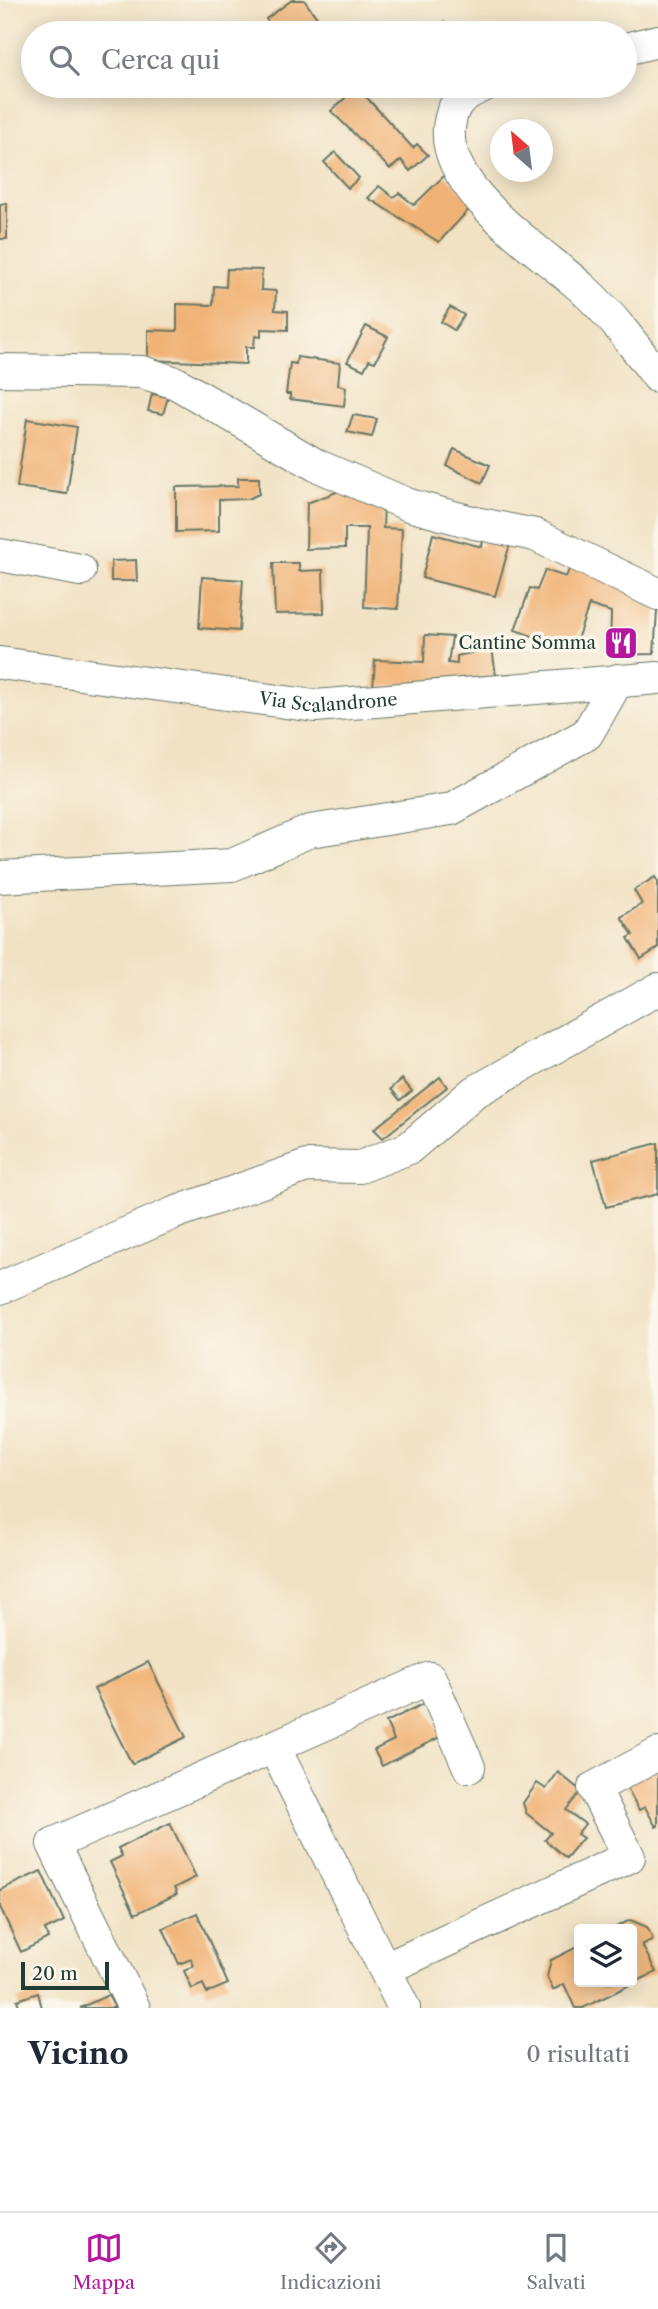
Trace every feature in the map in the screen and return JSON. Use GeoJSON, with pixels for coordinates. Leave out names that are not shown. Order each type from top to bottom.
{"type":"FeatureCollection","features":[{"type":"Feature","properties":{"kind":"street"},"geometry":{"type":"LineString","coordinates":[[637,46],[658,41]]}},
{"type":"Feature","properties":{"kind":"street"},"geometry":{"type":"LineString","coordinates":[[461,98],[451,114],[448,143],[466,180],[498,218],[582,288],[616,321],[658,377]]}},
{"type":"Feature","properties":{"kind":"street"},"geometry":{"type":"LineString","coordinates":[[0,370],[142,372],[176,383],[328,470],[409,505],[475,523],[535,535],[658,594]]}},
{"type":"Feature","properties":{"kind":"street"},"geometry":{"type":"LineString","coordinates":[[0,555],[80,570]]}},
{"type":"Feature","properties":{"kind":"street","name":"Via Scalandrone"},"geometry":{"type":"LineString","coordinates":[[0,663],[315,706],[658,678]]}},
{"type":"Feature","properties":{"kind":"street"},"geometry":{"type":"LineString","coordinates":[[0,877],[232,865],[310,831],[451,808],[587,734],[618,680]]}},
{"type":"Feature","properties":{"kind":"street"},"geometry":{"type":"LineString","coordinates":[[0,1288],[174,1213],[307,1166],[360,1167],[409,1148],[473,1093],[658,989]]}},
{"type":"Feature","properties":{"kind":"street"},"geometry":{"type":"LineString","coordinates":[[134,2008],[53,1844],[430,1678],[469,1767]]}},
{"type":"Feature","properties":{"kind":"street"},"geometry":{"type":"LineString","coordinates":[[274,1747],[404,2008]]}},
{"type":"Feature","properties":{"kind":"street"},"geometry":{"type":"LineString","coordinates":[[385,1969],[629,1857],[594,1788],[658,1754]]}},
{"type":"Feature","properties":{"kind":"building"},"geometry":{"type":"Polygon","coordinates":[[[292,0],[304,0],[319,21],[268,21],[266,19],[292,0]]]}},
{"type":"Feature","properties":{"kind":"building"},"geometry":{"type":"Polygon","coordinates":[[[345,98],[367,98],[413,148],[417,144],[428,155],[410,171],[401,160],[390,169],[331,111],[345,98]]]}},
{"type":"Feature","properties":{"kind":"building"},"geometry":{"type":"Polygon","coordinates":[[[335,152],[359,178],[348,188],[324,162],[335,152]]]}},
{"type":"Feature","properties":{"kind":"building"},"geometry":{"type":"Polygon","coordinates":[[[445,175],[475,203],[439,242],[368,198],[379,186],[393,197],[399,193],[414,205],[445,175]]]}},
{"type":"Feature","properties":{"kind":"building"},"geometry":{"type":"Polygon","coordinates":[[[7,203],[7,239],[0,239],[0,204],[7,203]]]}},
{"type":"Feature","properties":{"kind":"building"},"geometry":{"type":"Polygon","coordinates":[[[227,269],[262,270],[261,290],[276,291],[275,310],[288,311],[288,330],[261,329],[261,337],[255,336],[254,347],[246,347],[246,364],[148,360],[148,330],[177,331],[177,304],[213,305],[214,286],[226,287],[227,269]]]}},
{"type":"Feature","properties":{"kind":"building"},"geometry":{"type":"Polygon","coordinates":[[[450,307],[464,315],[454,330],[441,322],[450,307]]]}},
{"type":"Feature","properties":{"kind":"building"},"geometry":{"type":"Polygon","coordinates":[[[366,326],[388,337],[375,362],[369,360],[364,370],[347,362],[366,326]]]}},
{"type":"Feature","properties":{"kind":"building"},"geometry":{"type":"Polygon","coordinates":[[[297,357],[340,363],[338,385],[346,387],[344,406],[290,399],[290,394],[286,394],[290,363],[296,364],[297,357]]]}},
{"type":"Feature","properties":{"kind":"building"},"geometry":{"type":"Polygon","coordinates":[[[152,394],[168,397],[163,414],[148,411],[152,394]]]}},
{"type":"Feature","properties":{"kind":"building"},"geometry":{"type":"Polygon","coordinates":[[[353,415],[377,419],[372,437],[347,432],[353,415]]]}},
{"type":"Feature","properties":{"kind":"building"},"geometry":{"type":"Polygon","coordinates":[[[27,419],[77,427],[67,494],[17,487],[27,419]]]}},
{"type":"Feature","properties":{"kind":"building"},"geometry":{"type":"Polygon","coordinates":[[[454,449],[490,465],[482,483],[447,466],[454,449]]]}},
{"type":"Feature","properties":{"kind":"building"},"geometry":{"type":"Polygon","coordinates":[[[238,478],[259,478],[259,494],[248,499],[219,500],[219,531],[176,532],[176,487],[238,486],[238,478]]]}},
{"type":"Feature","properties":{"kind":"building"},"geometry":{"type":"Polygon","coordinates":[[[350,487],[384,504],[383,528],[402,529],[398,609],[364,607],[367,528],[345,528],[345,548],[306,549],[307,503],[350,487]]]}},
{"type":"Feature","properties":{"kind":"building"},"geometry":{"type":"Polygon","coordinates":[[[484,532],[512,537],[495,596],[422,578],[433,534],[482,547],[484,532]]]}},
{"type":"Feature","properties":{"kind":"building"},"geometry":{"type":"Polygon","coordinates":[[[136,560],[137,581],[111,581],[111,561],[136,560]]]}},
{"type":"Feature","properties":{"kind":"building"},"geometry":{"type":"Polygon","coordinates":[[[572,562],[658,597],[654,654],[610,655],[611,612],[589,605],[575,645],[548,636],[547,641],[515,630],[530,588],[537,590],[545,570],[566,577],[572,562]]]}},
{"type":"Feature","properties":{"kind":"building"},"geometry":{"type":"Polygon","coordinates":[[[273,563],[299,563],[299,571],[323,570],[324,613],[275,614],[273,563]]]}},
{"type":"Feature","properties":{"kind":"building"},"geometry":{"type":"Polygon","coordinates":[[[202,577],[243,580],[239,631],[199,628],[202,577]]]}},
{"type":"Feature","properties":{"kind":"building"},"geometry":{"type":"Polygon","coordinates":[[[425,635],[452,637],[448,663],[457,664],[457,656],[492,648],[496,676],[373,688],[375,660],[424,662],[425,635]]]}},
{"type":"Feature","properties":{"kind":"building"},"geometry":{"type":"Polygon","coordinates":[[[655,877],[658,882],[658,948],[641,959],[628,938],[633,935],[621,917],[642,904],[634,890],[655,877]]]}},
{"type":"Feature","properties":{"kind":"building"},"geometry":{"type":"Polygon","coordinates":[[[440,1077],[447,1087],[383,1138],[374,1129],[440,1077]]]}},
{"type":"Feature","properties":{"kind":"building"},"geometry":{"type":"Polygon","coordinates":[[[402,1079],[412,1091],[400,1100],[391,1089],[402,1079]]]}},
{"type":"Feature","properties":{"kind":"building"},"geometry":{"type":"Polygon","coordinates":[[[658,1143],[658,1194],[606,1207],[593,1160],[658,1143]]]}},
{"type":"Feature","properties":{"kind":"building"},"geometry":{"type":"Polygon","coordinates":[[[148,1662],[186,1737],[132,1764],[94,1689],[148,1662]]]}},
{"type":"Feature","properties":{"kind":"building"},"geometry":{"type":"Polygon","coordinates":[[[425,1703],[442,1736],[382,1766],[374,1750],[394,1740],[386,1722],[425,1703]]]}},
{"type":"Feature","properties":{"kind":"building"},"geometry":{"type":"Polygon","coordinates":[[[658,1766],[656,1827],[645,1807],[639,1810],[625,1784],[658,1766]]]}},
{"type":"Feature","properties":{"kind":"building"},"geometry":{"type":"Polygon","coordinates":[[[558,1772],[581,1791],[566,1810],[585,1824],[577,1834],[583,1838],[566,1858],[545,1840],[551,1833],[526,1813],[523,1803],[537,1783],[546,1789],[558,1772]]]}},
{"type":"Feature","properties":{"kind":"building"},"geometry":{"type":"Polygon","coordinates":[[[170,1823],[196,1877],[174,1888],[177,1894],[135,1914],[110,1862],[122,1856],[118,1848],[170,1823]]]}},
{"type":"Feature","properties":{"kind":"building"},"geometry":{"type":"Polygon","coordinates":[[[41,1871],[64,1921],[45,1930],[48,1938],[21,1952],[0,1907],[0,1890],[41,1871]]]}},
{"type":"Feature","properties":{"kind":"building"},"geometry":{"type":"Polygon","coordinates":[[[197,1913],[228,1984],[207,1993],[203,1984],[192,1989],[184,1971],[194,1966],[191,1959],[179,1964],[163,1928],[197,1913]]]}},
{"type":"Feature","properties":{"kind":"building"},"geometry":{"type":"Polygon","coordinates":[[[630,1920],[647,1927],[653,1939],[642,1945],[656,1972],[637,1981],[637,1924],[622,1924],[630,1920]]]}},
{"type":"Feature","properties":{"kind":"building"},"geometry":{"type":"Polygon","coordinates":[[[574,1948],[574,1987],[626,1987],[583,2008],[575,2008],[564,1984],[553,1990],[547,1977],[551,1960],[574,1948]]]}},
{"type":"Feature","properties":{"kind":"building"},"geometry":{"type":"Polygon","coordinates":[[[38,1993],[42,2008],[20,2008],[17,2000],[38,1993]]]}},
{"type":"Feature","properties":{"kind":"building"},"geometry":{"type":"Polygon","coordinates":[[[108,1995],[115,2008],[80,2008],[108,1995]]]}},
{"type":"Feature","properties":{"kind":"place","name":"Cantine Somma"},"geometry":{"type":"Point","coordinates":[621,643]}}]}
